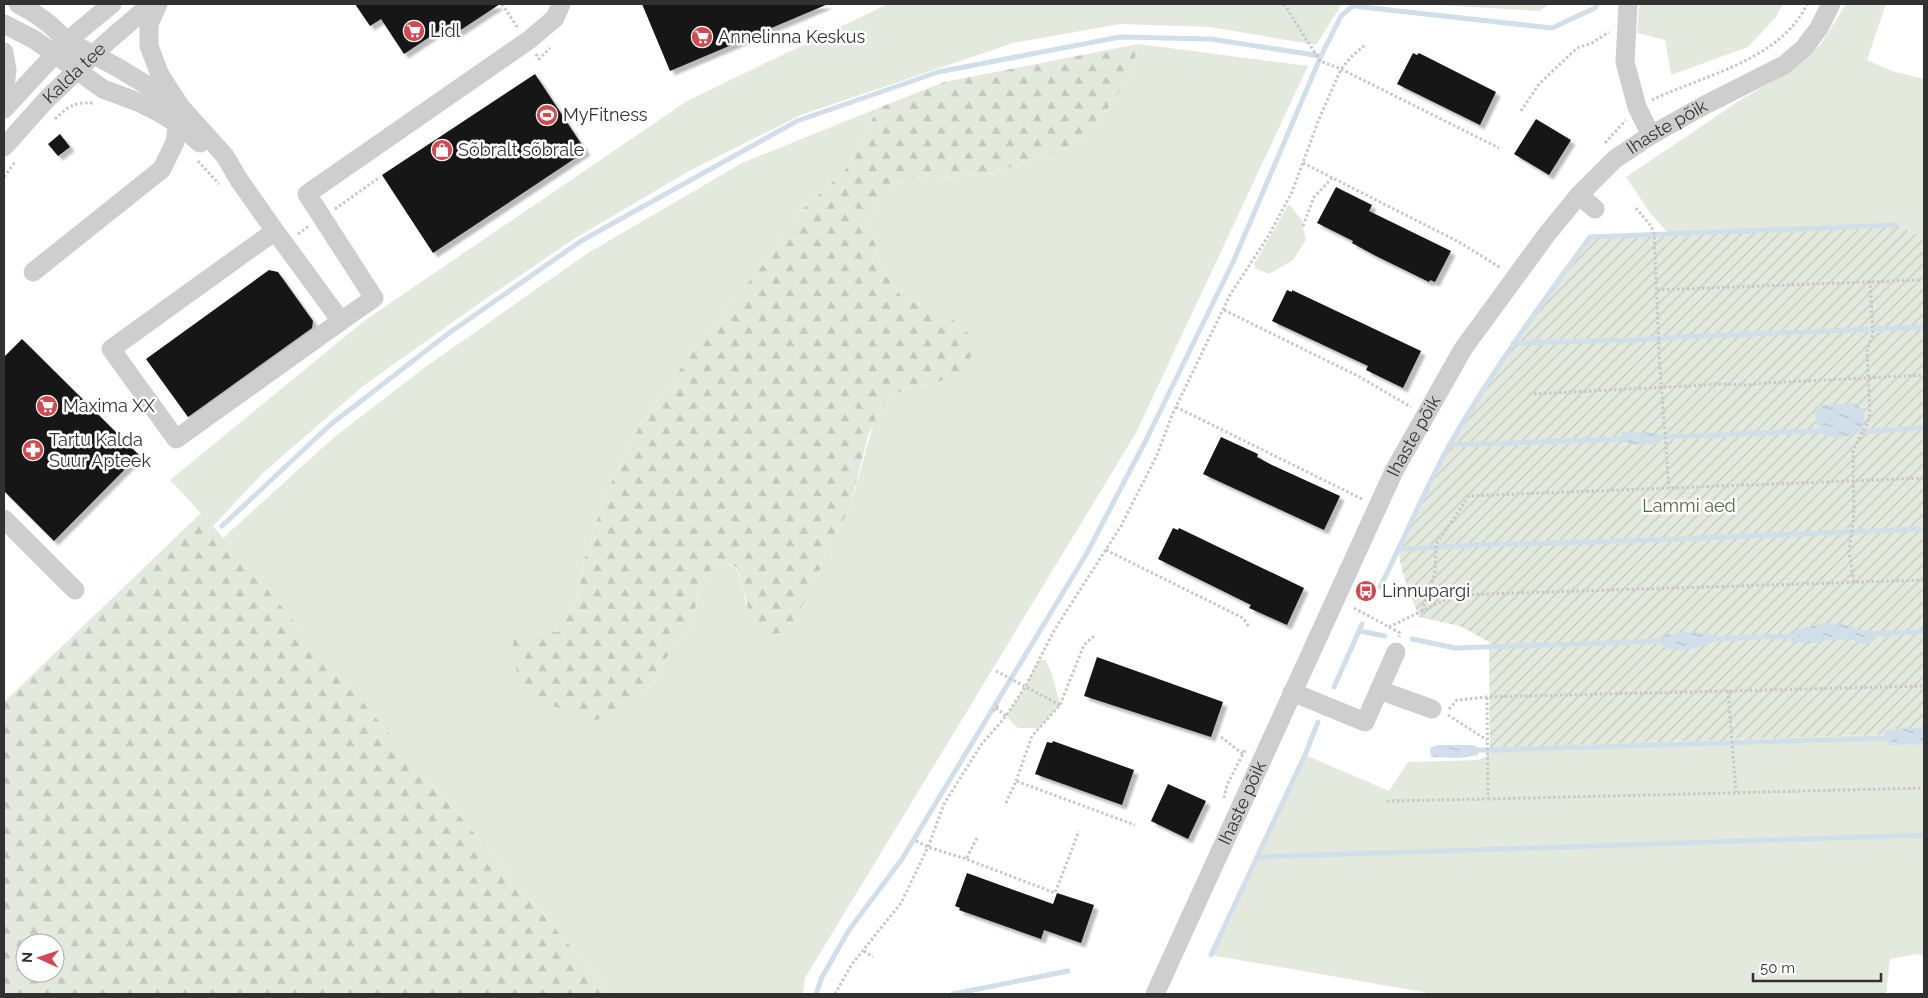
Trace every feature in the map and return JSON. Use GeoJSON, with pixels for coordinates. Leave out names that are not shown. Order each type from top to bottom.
{"type":"FeatureCollection","features":[{"type":"Feature","properties":{"kind":"street"},"geometry":{"type":"LineString","coordinates":[[18,4],[47,22],[61,48],[74,55],[77,70],[103,90],[138,102],[158,112],[177,134],[195,138],[231,185],[274,231],[341,321]]}},
{"type":"Feature","properties":{"kind":"street","name":"Kalda tee"},"geometry":{"type":"LineString","coordinates":[[4,109],[61,48],[112,4]]}},
{"type":"Feature","properties":{"kind":"street","name":"Kalda tee"},"geometry":{"type":"LineString","coordinates":[[4,147],[47,99],[93,54],[151,4]]}},
{"type":"Feature","properties":{"kind":"street"},"geometry":{"type":"LineString","coordinates":[[158,4],[149,24],[149,46],[160,75],[180,106],[225,156],[231,185]]}},
{"type":"Feature","properties":{"kind":"street"},"geometry":{"type":"LineString","coordinates":[[274,231],[112,349],[176,439],[374,298],[307,194],[530,40],[555,18],[561,4]]}},
{"type":"Feature","properties":{"kind":"street","name":"Ihaste põik"},"geometry":{"type":"LineString","coordinates":[[1155,994],[1394,471],[1463,349],[1547,234],[1579,195],[1616,159],[1651,135],[1784,65],[1804,48],[1819,28],[1831,4]]}},
{"type":"Feature","properties":{"kind":"street"},"geometry":{"type":"LineString","coordinates":[[1628,5],[1625,62],[1637,107],[1651,135]]}},
{"type":"Feature","properties":{"kind":"street"},"geometry":{"type":"LineString","coordinates":[[4,24],[34,40],[61,48],[93,54],[180,106]]}},
{"type":"Feature","properties":{"kind":"street"},"geometry":{"type":"LineString","coordinates":[[4,52],[7,70],[4,95]]}},
{"type":"Feature","properties":{"kind":"street"},"geometry":{"type":"LineString","coordinates":[[33,272],[162,169],[177,134],[180,106]]}},
{"type":"Feature","properties":{"kind":"street"},"geometry":{"type":"LineString","coordinates":[[1579,195],[1595,210]]}},
{"type":"Feature","properties":{"kind":"street"},"geometry":{"type":"LineString","coordinates":[[4,518],[75,590]]}},
{"type":"Feature","properties":{"kind":"street"},"geometry":{"type":"LineString","coordinates":[[1292,692],[1365,722],[1396,652]]}},
{"type":"Feature","properties":{"kind":"street"},"geometry":{"type":"LineString","coordinates":[[1379,690],[1432,709]]}},
{"type":"Feature","properties":{"kind":"path"},"geometry":{"type":"LineString","coordinates":[[1284,4],[1320,61],[1341,69],[1499,148]]}},
{"type":"Feature","properties":{"kind":"path"},"geometry":{"type":"LineString","coordinates":[[1604,144],[1637,107],[1755,56],[1773,44],[1804,11],[1807,4]]}},
{"type":"Feature","properties":{"kind":"path"},"geometry":{"type":"LineString","coordinates":[[1521,111],[1539,84],[1577,48],[1607,35],[1628,5]]}},
{"type":"Feature","properties":{"kind":"path"},"geometry":{"type":"LineString","coordinates":[[835,994],[852,964],[901,903],[928,847],[944,804],[981,745],[1006,716],[1055,629],[1106,550],[1146,476],[1176,407],[1230,296],[1269,235],[1292,192],[1319,119],[1341,69],[1365,45]]}},
{"type":"Feature","properties":{"kind":"path"},"geometry":{"type":"LineString","coordinates":[[54,121],[66,107],[82,102],[98,104]]}},
{"type":"Feature","properties":{"kind":"path"},"geometry":{"type":"LineString","coordinates":[[177,134],[205,167],[231,185]]}},
{"type":"Feature","properties":{"kind":"path"},"geometry":{"type":"LineString","coordinates":[[4,178],[21,155]]}},
{"type":"Feature","properties":{"kind":"path"},"geometry":{"type":"LineString","coordinates":[[1303,164],[1459,242],[1506,271]]}},
{"type":"Feature","properties":{"kind":"path"},"geometry":{"type":"LineString","coordinates":[[294,236],[380,177]]}},
{"type":"Feature","properties":{"kind":"path"},"geometry":{"type":"LineString","coordinates":[[1303,226],[1314,196],[1332,178]]}},
{"type":"Feature","properties":{"kind":"path"},"geometry":{"type":"LineString","coordinates":[[1636,208],[1652,226],[1654,233],[1660,367],[1669,488]]}},
{"type":"Feature","properties":{"kind":"path"},"geometry":{"type":"LineString","coordinates":[[1657,290],[1919,280]]}},
{"type":"Feature","properties":{"kind":"path"},"geometry":{"type":"LineString","coordinates":[[1854,582],[1849,551],[1854,514],[1853,450],[1870,413],[1867,350],[1873,328],[1870,281]]}},
{"type":"Feature","properties":{"kind":"path"},"geometry":{"type":"LineString","coordinates":[[1224,310],[1382,389],[1413,408],[1410,414]]}},
{"type":"Feature","properties":{"kind":"path"},"geometry":{"type":"LineString","coordinates":[[1534,394],[1924,375]]}},
{"type":"Feature","properties":{"kind":"path"},"geometry":{"type":"LineString","coordinates":[[1176,407],[1366,502]]}},
{"type":"Feature","properties":{"kind":"path"},"geometry":{"type":"LineString","coordinates":[[1422,611],[1435,572],[1436,544],[1469,496],[1924,478]]}},
{"type":"Feature","properties":{"kind":"path"},"geometry":{"type":"LineString","coordinates":[[1106,550],[1243,618],[1250,628]]}},
{"type":"Feature","properties":{"kind":"path"},"geometry":{"type":"LineString","coordinates":[[1390,627],[1455,595],[1924,580]]}},
{"type":"Feature","properties":{"kind":"path"},"geometry":{"type":"LineString","coordinates":[[1354,608],[1400,633],[1396,652]]}},
{"type":"Feature","properties":{"kind":"path"},"geometry":{"type":"LineString","coordinates":[[1006,803],[1032,736],[1060,705],[1084,645],[1094,636]]}},
{"type":"Feature","properties":{"kind":"path"},"geometry":{"type":"LineString","coordinates":[[996,672],[1060,705]]}},
{"type":"Feature","properties":{"kind":"path"},"geometry":{"type":"LineString","coordinates":[[1487,740],[1445,713],[1458,700],[1487,697],[1924,686]]}},
{"type":"Feature","properties":{"kind":"path"},"geometry":{"type":"LineString","coordinates":[[1728,691],[1736,792]]}},
{"type":"Feature","properties":{"kind":"path"},"geometry":{"type":"LineString","coordinates":[[1487,697],[1488,799]]}},
{"type":"Feature","properties":{"kind":"path"},"geometry":{"type":"LineString","coordinates":[[999,704],[995,710],[1006,716]]}},
{"type":"Feature","properties":{"kind":"path"},"geometry":{"type":"LineString","coordinates":[[1221,737],[1243,754]]}},
{"type":"Feature","properties":{"kind":"path"},"geometry":{"type":"LineString","coordinates":[[1223,802],[1227,785],[1247,748]]}},
{"type":"Feature","properties":{"kind":"path"},"geometry":{"type":"LineString","coordinates":[[1016,781],[1135,826]]}},
{"type":"Feature","properties":{"kind":"path"},"geometry":{"type":"LineString","coordinates":[[1387,801],[1924,788]]}},
{"type":"Feature","properties":{"kind":"path"},"geometry":{"type":"LineString","coordinates":[[916,841],[1055,893],[1079,831]]}},
{"type":"Feature","properties":{"kind":"path"},"geometry":{"type":"LineString","coordinates":[[966,859],[978,838]]}},
{"type":"Feature","properties":{"kind":"path"},"geometry":{"type":"LineString","coordinates":[[864,950],[873,957]]}},
{"type":"Feature","properties":{"kind":"green space"},"geometry":{"type":"Polygon","coordinates":[[[888,4],[1342,4],[1316,45],[1210,27],[1120,24],[1013,43],[801,115],[689,171],[574,239],[481,302],[363,386],[264,472],[213,526],[170,480],[364,321],[687,101],[888,4]]]}},
{"type":"Feature","properties":{"kind":"green space"},"geometry":{"type":"Polygon","coordinates":[[[1421,4],[1550,4],[1539,11],[1421,4]]]}},
{"type":"Feature","properties":{"kind":"green space"},"geometry":{"type":"Polygon","coordinates":[[[1639,4],[1783,4],[1776,17],[1748,47],[1671,75],[1665,40],[1637,33],[1639,4]]]}},
{"type":"Feature","properties":{"kind":"green space"},"geometry":{"type":"Polygon","coordinates":[[[1846,4],[1886,4],[1867,60],[1892,71],[1924,79],[1924,238],[1897,225],[1669,234],[1651,214],[1626,177],[1745,97],[1788,73],[1821,44],[1846,4]]]}},
{"type":"Feature","properties":{"kind":"green space"},"geometry":{"type":"Polygon","coordinates":[[[1138,44],[1308,66],[1136,433],[805,978],[803,994],[611,994],[223,538],[332,439],[424,368],[588,253],[742,163],[878,108],[846,169],[801,211],[761,267],[697,345],[640,425],[605,496],[583,564],[578,599],[558,633],[644,697],[673,647],[690,627],[699,593],[714,565],[720,559],[736,568],[746,605],[814,585],[829,544],[850,508],[873,425],[887,401],[907,388],[928,385],[923,307],[901,296],[881,266],[868,220],[883,195],[909,178],[986,175],[1064,149],[1089,135],[1131,75],[1138,44]]]}},
{"type":"Feature","properties":{"kind":"green space"},"geometry":{"type":"Polygon","coordinates":[[[1138,44],[1131,75],[1089,135],[1064,149],[985,175],[909,178],[883,195],[868,220],[881,266],[901,296],[950,317],[973,337],[972,354],[961,374],[928,385],[906,388],[887,401],[868,436],[850,508],[829,544],[814,585],[795,618],[784,632],[769,635],[761,628],[755,621],[747,604],[737,568],[720,559],[714,565],[699,593],[690,627],[673,647],[644,697],[597,720],[547,704],[518,681],[512,636],[558,632],[578,599],[583,564],[605,496],[640,425],[697,345],[761,267],[801,211],[846,169],[878,108],[944,82],[1138,44]]]}},
{"type":"Feature","properties":{"kind":"green space"},"geometry":{"type":"Polygon","coordinates":[[[1289,204],[1302,221],[1306,240],[1293,260],[1269,274],[1255,268],[1254,264],[1289,204]]]}},
{"type":"Feature","properties":{"kind":"green space","name":"Lammi aed"},"geometry":{"type":"Polygon","coordinates":[[[1897,225],[1924,238],[1924,733],[1490,748],[1489,642],[1460,626],[1419,617],[1404,575],[1399,551],[1404,536],[1435,473],[1475,403],[1519,336],[1590,237],[1897,225]]]}},
{"type":"Feature","properties":{"kind":"green space"},"geometry":{"type":"Polygon","coordinates":[[[202,512],[611,994],[4,994],[4,702],[202,512]]]}},
{"type":"Feature","properties":{"kind":"green space"},"geometry":{"type":"Polygon","coordinates":[[[1038,660],[1045,660],[1052,674],[1060,705],[1039,728],[1018,728],[1006,716],[1025,687],[1038,660]]]}},
{"type":"Feature","properties":{"kind":"green space"},"geometry":{"type":"Polygon","coordinates":[[[1924,733],[1924,956],[1917,954],[1890,959],[1886,994],[1434,994],[1211,955],[1305,755],[1389,791],[1408,762],[1479,760],[1490,754],[1490,748],[1924,733]]]}},
{"type":"Feature","properties":{"kind":"water"},"geometry":{"type":"Polygon","coordinates":[[[1856,403],[1864,412],[1863,424],[1857,432],[1843,438],[1828,436],[1823,433],[1817,423],[1815,412],[1823,405],[1856,403]]]}},
{"type":"Feature","properties":{"kind":"water"},"geometry":{"type":"Polygon","coordinates":[[[1622,432],[1659,433],[1662,437],[1659,443],[1639,445],[1622,442],[1622,432]]]}},
{"type":"Feature","properties":{"kind":"water"},"geometry":{"type":"Polygon","coordinates":[[[1824,623],[1848,625],[1859,630],[1873,631],[1877,637],[1872,642],[1863,644],[1854,640],[1844,639],[1806,643],[1790,640],[1790,635],[1799,629],[1824,623]]]}},
{"type":"Feature","properties":{"kind":"water"},"geometry":{"type":"Polygon","coordinates":[[[1695,631],[1712,634],[1712,642],[1700,647],[1687,649],[1661,646],[1661,640],[1665,635],[1695,631]]]}},
{"type":"Feature","properties":{"kind":"water"},"geometry":{"type":"Polygon","coordinates":[[[1924,728],[1924,744],[1889,745],[1886,741],[1884,732],[1887,730],[1924,728]]]}},
{"type":"Feature","properties":{"kind":"water"},"geometry":{"type":"Polygon","coordinates":[[[1437,745],[1471,745],[1476,746],[1479,752],[1478,755],[1459,758],[1431,757],[1430,748],[1437,745]]]}},
{"type":"Feature","properties":{"kind":"building","name":"Lidl"},"geometry":{"type":"Polygon","coordinates":[[[355,4],[500,4],[453,35],[446,26],[404,54],[381,19],[370,26],[355,4]]]}},
{"type":"Feature","properties":{"kind":"building","name":"Annelinna Keskus"},"geometry":{"type":"Polygon","coordinates":[[[642,4],[828,4],[670,71],[642,4]]]}},
{"type":"Feature","properties":{"kind":"building"},"geometry":{"type":"Polygon","coordinates":[[[1413,53],[1417,55],[1419,53],[1496,92],[1480,125],[1397,84],[1413,53]]]}},
{"type":"Feature","properties":{"kind":"building"},"geometry":{"type":"Polygon","coordinates":[[[535,74],[586,151],[433,253],[382,175],[535,74]]]}},
{"type":"Feature","properties":{"kind":"building"},"geometry":{"type":"Polygon","coordinates":[[[1536,119],[1571,140],[1549,175],[1514,154],[1536,119]]]}},
{"type":"Feature","properties":{"kind":"building"},"geometry":{"type":"Polygon","coordinates":[[[60,134],[70,147],[58,156],[48,144],[60,134]]]}},
{"type":"Feature","properties":{"kind":"building"},"geometry":{"type":"Polygon","coordinates":[[[1336,187],[1372,205],[1369,211],[1451,251],[1435,282],[1430,280],[1429,282],[1376,256],[1352,243],[1353,241],[1317,223],[1336,187]]]}},
{"type":"Feature","properties":{"kind":"building"},"geometry":{"type":"Polygon","coordinates":[[[269,270],[278,272],[313,321],[312,328],[188,417],[146,359],[269,270]]]}},
{"type":"Feature","properties":{"kind":"building"},"geometry":{"type":"Polygon","coordinates":[[[1287,290],[1292,292],[1292,290],[1421,351],[1403,388],[1366,370],[1368,366],[1272,321],[1287,290]]]}},
{"type":"Feature","properties":{"kind":"building","name":"Maxima XX"},"geometry":{"type":"Polygon","coordinates":[[[22,339],[139,455],[54,541],[4,491],[4,357],[22,339]]]}},
{"type":"Feature","properties":{"kind":"building"},"geometry":{"type":"Polygon","coordinates":[[[1221,437],[1258,454],[1257,457],[1272,465],[1340,496],[1324,530],[1203,474],[1221,437]]]}},
{"type":"Feature","properties":{"kind":"building"},"geometry":{"type":"Polygon","coordinates":[[[1173,528],[1178,530],[1179,528],[1304,588],[1287,625],[1249,608],[1251,605],[1158,559],[1173,528]]]}},
{"type":"Feature","properties":{"kind":"building"},"geometry":{"type":"Polygon","coordinates":[[[1097,657],[1223,702],[1211,737],[1084,696],[1097,657]]]}},
{"type":"Feature","properties":{"kind":"building"},"geometry":{"type":"Polygon","coordinates":[[[1053,741],[1134,770],[1122,805],[1035,774],[1047,742],[1052,743],[1053,741]]]}},
{"type":"Feature","properties":{"kind":"building"},"geometry":{"type":"Polygon","coordinates":[[[1168,784],[1206,801],[1188,839],[1151,821],[1168,784]]]}},
{"type":"Feature","properties":{"kind":"building"},"geometry":{"type":"Polygon","coordinates":[[[967,873],[1053,904],[1057,893],[1094,905],[1081,943],[1044,930],[1041,939],[959,910],[960,908],[955,906],[967,873]]]}},
{"type":"Feature","properties":{"kind":"waterway"},"geometry":{"type":"LineString","coordinates":[[222,526],[330,425],[449,333],[581,241],[797,121],[938,72],[1120,37],[1211,39],[1321,56],[1341,16],[1353,6],[1552,28],[1595,8],[1597,4]]}},
{"type":"Feature","properties":{"kind":"waterway"},"geometry":{"type":"LineString","coordinates":[[816,994],[822,977],[849,930],[902,859],[1087,553],[1147,438],[1234,260],[1321,56]]}},
{"type":"Feature","properties":{"kind":"waterway"},"geometry":{"type":"LineString","coordinates":[[1380,587],[1431,479],[1466,417],[1517,338],[1590,237],[1897,225]]}},
{"type":"Feature","properties":{"kind":"waterway"},"geometry":{"type":"LineString","coordinates":[[1513,343],[1634,340],[1924,327]]}},
{"type":"Feature","properties":{"kind":"waterway"},"geometry":{"type":"LineString","coordinates":[[1859,430],[1924,428]]}},
{"type":"Feature","properties":{"kind":"waterway"},"geometry":{"type":"LineString","coordinates":[[1662,437],[1821,431]]}},
{"type":"Feature","properties":{"kind":"waterway"},"geometry":{"type":"LineString","coordinates":[[1449,445],[1621,439]]}},
{"type":"Feature","properties":{"kind":"waterway"},"geometry":{"type":"LineString","coordinates":[[1399,549],[1924,529]]}},
{"type":"Feature","properties":{"kind":"waterway"},"geometry":{"type":"LineString","coordinates":[[1334,687],[1362,624]]}},
{"type":"Feature","properties":{"kind":"waterway"},"geometry":{"type":"LineString","coordinates":[[1359,631],[1385,636]]}},
{"type":"Feature","properties":{"kind":"waterway"},"geometry":{"type":"LineString","coordinates":[[1869,634],[1924,632]]}},
{"type":"Feature","properties":{"kind":"waterway"},"geometry":{"type":"LineString","coordinates":[[1707,639],[1796,636]]}},
{"type":"Feature","properties":{"kind":"waterway"},"geometry":{"type":"LineString","coordinates":[[1412,639],[1455,648],[1666,641]]}},
{"type":"Feature","properties":{"kind":"waterway"},"geometry":{"type":"LineString","coordinates":[[1211,955],[1305,755],[1318,722]]}},
{"type":"Feature","properties":{"kind":"waterway"},"geometry":{"type":"LineString","coordinates":[[1489,750],[1891,738]]}},
{"type":"Feature","properties":{"kind":"waterway"},"geometry":{"type":"LineString","coordinates":[[1473,750],[1486,750]]}},
{"type":"Feature","properties":{"kind":"waterway"},"geometry":{"type":"LineString","coordinates":[[1257,857],[1924,835]]}},
{"type":"Feature","properties":{"kind":"waterway"},"geometry":{"type":"LineString","coordinates":[[953,994],[1068,971]]}},
{"type":"Feature","properties":{"kind":"place","name":"Lidl"},"geometry":{"type":"Point","coordinates":[414,31]}},
{"type":"Feature","properties":{"kind":"place","name":"Annelinna Keskus"},"geometry":{"type":"Point","coordinates":[702,37]}},
{"type":"Feature","properties":{"kind":"place","name":"MyFitness"},"geometry":{"type":"Point","coordinates":[547,115]}},
{"type":"Feature","properties":{"kind":"place","name":"Sõbralt sõbrale"},"geometry":{"type":"Point","coordinates":[442,150]}},
{"type":"Feature","properties":{"kind":"place","name":"Maxima XX"},"geometry":{"type":"Point","coordinates":[47,406]}},
{"type":"Feature","properties":{"kind":"place","name":"Tartu Kalda Suur Apteek"},"geometry":{"type":"Point","coordinates":[33,450]}},
{"type":"Feature","properties":{"kind":"place","name":"Linnupargi"},"geometry":{"type":"Point","coordinates":[1366,591]}}]}
